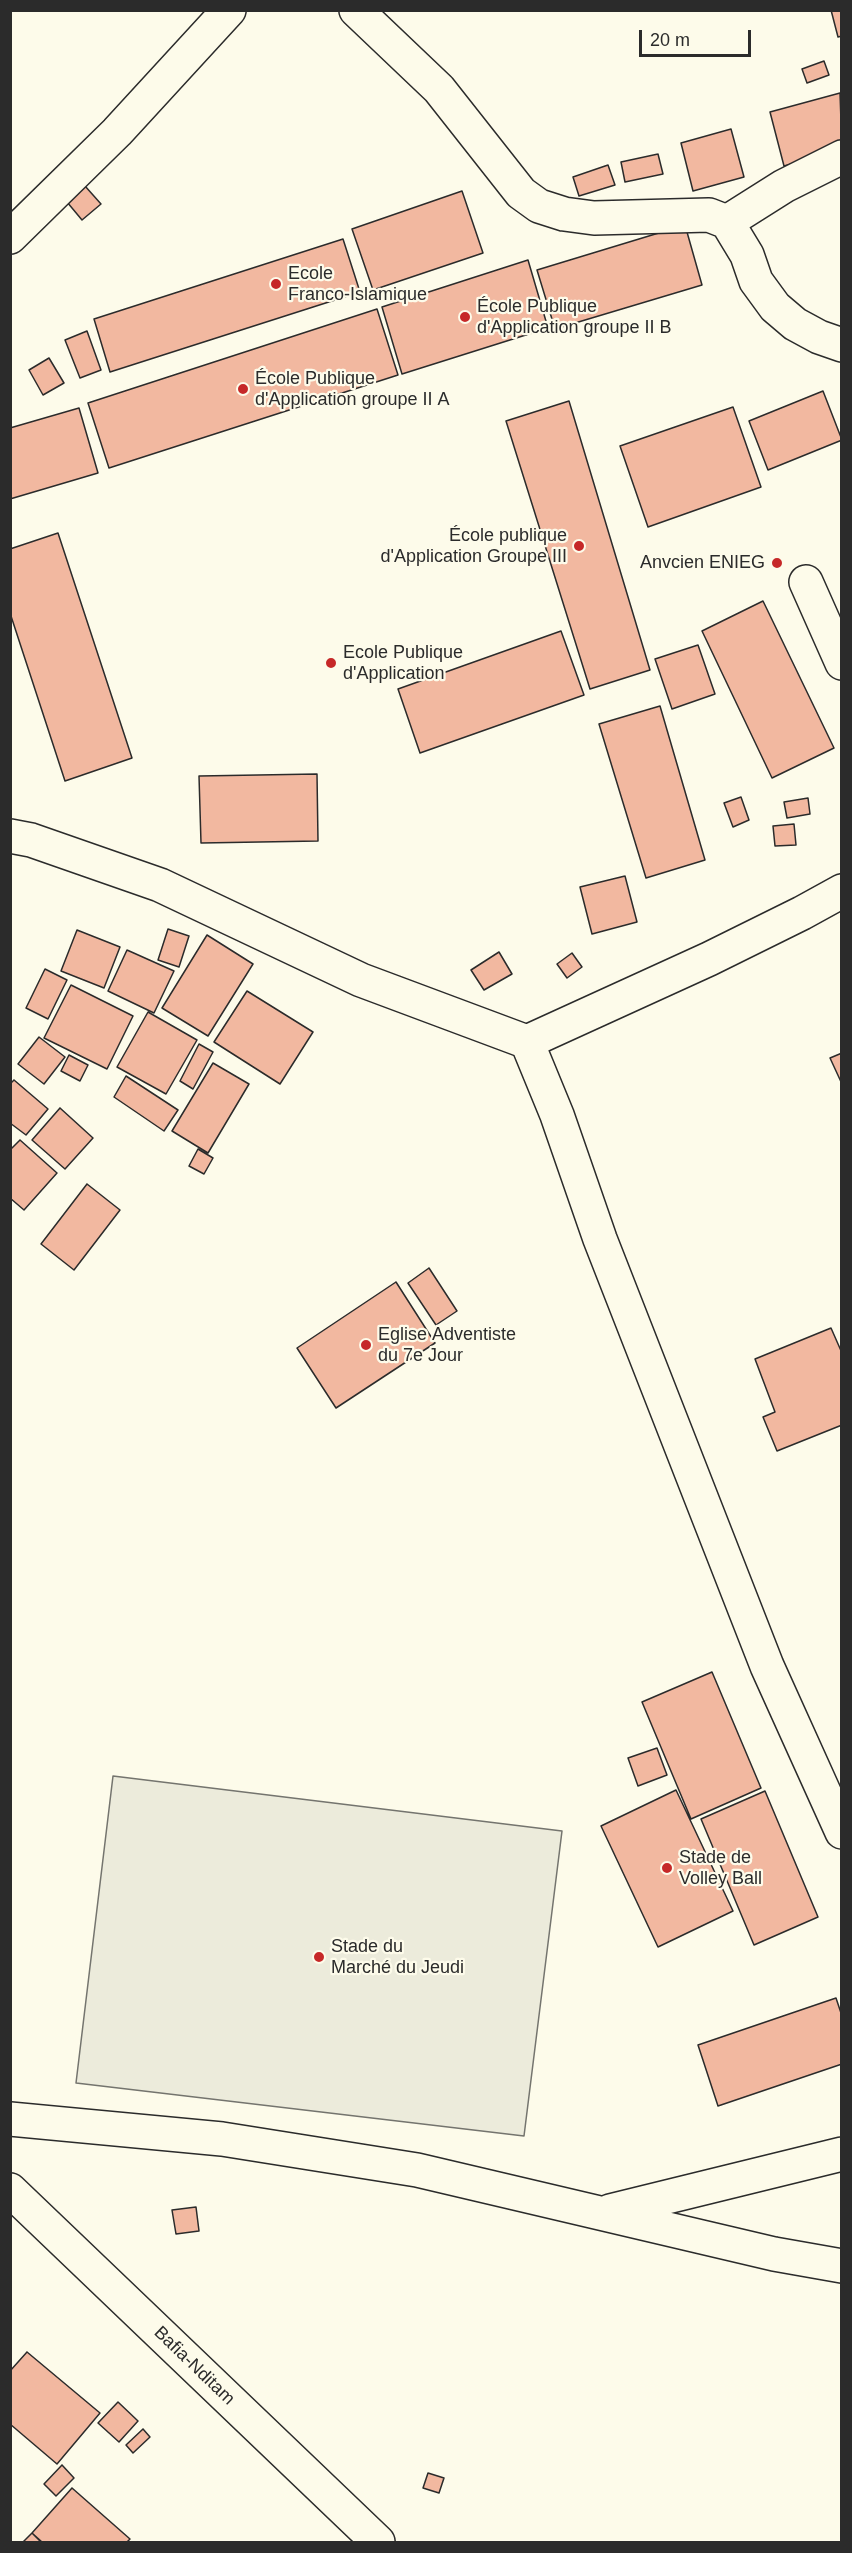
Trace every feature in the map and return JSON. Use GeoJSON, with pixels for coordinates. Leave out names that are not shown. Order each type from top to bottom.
{"type":"FeatureCollection","features":[{"type":"Feature","properties":{"kind":"street"},"geometry":{"type":"LineString","coordinates":[[10,237],[117,132],[229,10]]}},
{"type":"Feature","properties":{"kind":"street"},"geometry":{"type":"LineString","coordinates":[[356,10],[439,89],[521,193],[539,206],[564,214],[594,218],[709,215],[727,222],[747,255],[756,281],[775,307],[795,324],[819,337],[842,345]]}},
{"type":"Feature","properties":{"kind":"street"},"geometry":{"type":"LineString","coordinates":[[727,222],[784,186],[842,157]]}},
{"type":"Feature","properties":{"kind":"street"},"geometry":{"type":"LineString","coordinates":[[806,582],[842,663]]}},
{"type":"Feature","properties":{"kind":"street"},"geometry":{"type":"LineString","coordinates":[[10,836],[31,840],[160,885],[361,980],[527,1042],[708,959],[842,891]]}},
{"type":"Feature","properties":{"kind":"street"},"geometry":{"type":"LineString","coordinates":[[527,1042],[557,1115],[600,1239],[767,1666],[842,1832]]}},
{"type":"Feature","properties":{"kind":"street"},"geometry":{"type":"LineString","coordinates":[[10,2119],[222,2139],[417,2170],[774,2254],[842,2266]]}},
{"type":"Feature","properties":{"kind":"street"},"geometry":{"type":"LineString","coordinates":[[600,2212],[634,2206],[842,2154]]}},
{"type":"Feature","properties":{"kind":"street","name":"Bafia-Nditam"},"geometry":{"type":"LineString","coordinates":[[10,2190],[378,2542]]}},
{"type":"Feature","properties":{"kind":"shaded area","name":"Stade du Marché du Jeudi"},"geometry":{"type":"Polygon","coordinates":[[[113,1776],[562,1831],[524,2136],[76,2083],[113,1776]]]}},
{"type":"Feature","properties":{"kind":"building"},"geometry":{"type":"Polygon","coordinates":[[[831,10],[842,10],[842,36],[838,37],[831,10]]]}},
{"type":"Feature","properties":{"kind":"building"},"geometry":{"type":"Polygon","coordinates":[[[824,61],[829,75],[807,83],[802,69],[824,61]]]}},
{"type":"Feature","properties":{"kind":"building"},"geometry":{"type":"Polygon","coordinates":[[[840,93],[842,150],[784,166],[770,112],[840,93]]]}},
{"type":"Feature","properties":{"kind":"building"},"geometry":{"type":"Polygon","coordinates":[[[731,129],[744,177],[693,191],[681,143],[731,129]]]}},
{"type":"Feature","properties":{"kind":"building"},"geometry":{"type":"Polygon","coordinates":[[[658,154],[663,174],[625,182],[621,162],[658,154]]]}},
{"type":"Feature","properties":{"kind":"building"},"geometry":{"type":"Polygon","coordinates":[[[608,165],[615,185],[579,196],[573,177],[608,165]]]}},
{"type":"Feature","properties":{"kind":"building"},"geometry":{"type":"Polygon","coordinates":[[[85,186],[101,204],[82,220],[67,202],[85,186]]]}},
{"type":"Feature","properties":{"kind":"building"},"geometry":{"type":"Polygon","coordinates":[[[462,191],[483,253],[373,290],[352,229],[462,191]]]}},
{"type":"Feature","properties":{"kind":"building","name":"École Publique d'Application groupe II B"},"geometry":{"type":"Polygon","coordinates":[[[685,225],[702,285],[555,329],[537,270],[685,225]]]}},
{"type":"Feature","properties":{"kind":"building"},"geometry":{"type":"Polygon","coordinates":[[[343,239],[360,292],[110,372],[94,319],[343,239]]]}},
{"type":"Feature","properties":{"kind":"building","name":"École Publique d'Application groupe II B"},"geometry":{"type":"Polygon","coordinates":[[[528,260],[548,328],[402,374],[382,307],[528,260]]]}},
{"type":"Feature","properties":{"kind":"building","name":"École Publique d'Application groupe II A"},"geometry":{"type":"Polygon","coordinates":[[[377,309],[398,375],[109,468],[88,403],[377,309]]]}},
{"type":"Feature","properties":{"kind":"building"},"geometry":{"type":"Polygon","coordinates":[[[87,331],[101,370],[80,378],[65,340],[87,331]]]}},
{"type":"Feature","properties":{"kind":"building"},"geometry":{"type":"Polygon","coordinates":[[[49,358],[64,383],[43,395],[29,370],[49,358]]]}},
{"type":"Feature","properties":{"kind":"building"},"geometry":{"type":"Polygon","coordinates":[[[823,391],[842,440],[768,470],[749,421],[823,391]]]}},
{"type":"Feature","properties":{"kind":"building","name":"École publique d'Application Groupe III"},"geometry":{"type":"Polygon","coordinates":[[[569,401],[650,670],[590,689],[506,421],[569,401]]]}},
{"type":"Feature","properties":{"kind":"building"},"geometry":{"type":"Polygon","coordinates":[[[733,407],[761,487],[648,527],[620,446],[733,407]]]}},
{"type":"Feature","properties":{"kind":"building"},"geometry":{"type":"Polygon","coordinates":[[[79,408],[98,473],[10,499],[10,428],[79,408]]]}},
{"type":"Feature","properties":{"kind":"building"},"geometry":{"type":"Polygon","coordinates":[[[58,533],[132,758],[65,781],[10,613],[10,549],[58,533]]]}},
{"type":"Feature","properties":{"kind":"building"},"geometry":{"type":"Polygon","coordinates":[[[763,601],[834,748],[772,778],[702,631],[763,601]]]}},
{"type":"Feature","properties":{"kind":"building"},"geometry":{"type":"Polygon","coordinates":[[[561,631],[584,695],[420,753],[398,689],[561,631]]]}},
{"type":"Feature","properties":{"kind":"building"},"geometry":{"type":"Polygon","coordinates":[[[698,645],[715,694],[672,709],[655,659],[698,645]]]}},
{"type":"Feature","properties":{"kind":"building"},"geometry":{"type":"Polygon","coordinates":[[[660,706],[705,860],[646,878],[599,724],[660,706]]]}},
{"type":"Feature","properties":{"kind":"building"},"geometry":{"type":"Polygon","coordinates":[[[317,774],[318,841],[201,843],[199,776],[317,774]]]}},
{"type":"Feature","properties":{"kind":"building"},"geometry":{"type":"Polygon","coordinates":[[[741,797],[749,820],[733,827],[724,803],[741,797]]]}},
{"type":"Feature","properties":{"kind":"building"},"geometry":{"type":"Polygon","coordinates":[[[808,798],[810,814],[787,818],[784,802],[808,798]]]}},
{"type":"Feature","properties":{"kind":"building"},"geometry":{"type":"Polygon","coordinates":[[[794,824],[796,845],[775,846],[773,826],[794,824]]]}},
{"type":"Feature","properties":{"kind":"building"},"geometry":{"type":"Polygon","coordinates":[[[625,876],[637,922],[592,934],[580,887],[625,876]]]}},
{"type":"Feature","properties":{"kind":"building"},"geometry":{"type":"Polygon","coordinates":[[[168,929],[189,936],[179,967],[158,960],[168,929]]]}},
{"type":"Feature","properties":{"kind":"building"},"geometry":{"type":"Polygon","coordinates":[[[77,930],[120,947],[104,988],[61,971],[77,930]]]}},
{"type":"Feature","properties":{"kind":"building"},"geometry":{"type":"Polygon","coordinates":[[[207,935],[253,964],[208,1036],[162,1008],[207,935]]]}},
{"type":"Feature","properties":{"kind":"building"},"geometry":{"type":"Polygon","coordinates":[[[127,950],[174,971],[154,1013],[108,991],[127,950]]]}},
{"type":"Feature","properties":{"kind":"building"},"geometry":{"type":"Polygon","coordinates":[[[499,952],[512,974],[484,990],[471,970],[499,952]]]}},
{"type":"Feature","properties":{"kind":"building"},"geometry":{"type":"Polygon","coordinates":[[[572,953],[582,967],[567,978],[557,964],[572,953]]]}},
{"type":"Feature","properties":{"kind":"building"},"geometry":{"type":"Polygon","coordinates":[[[45,969],[67,980],[48,1019],[26,1008],[45,969]]]}},
{"type":"Feature","properties":{"kind":"building"},"geometry":{"type":"Polygon","coordinates":[[[71,985],[133,1016],[107,1069],[44,1038],[71,985]]]}},
{"type":"Feature","properties":{"kind":"building"},"geometry":{"type":"Polygon","coordinates":[[[247,991],[313,1032],[280,1084],[214,1042],[247,991]]]}},
{"type":"Feature","properties":{"kind":"building"},"geometry":{"type":"Polygon","coordinates":[[[148,1012],[197,1040],[166,1094],[117,1067],[148,1012]]]}},
{"type":"Feature","properties":{"kind":"building"},"geometry":{"type":"Polygon","coordinates":[[[39,1037],[65,1057],[44,1084],[18,1064],[39,1037]]]}},
{"type":"Feature","properties":{"kind":"building"},"geometry":{"type":"Polygon","coordinates":[[[199,1044],[213,1052],[193,1089],[180,1081],[199,1044]]]}},
{"type":"Feature","properties":{"kind":"building"},"geometry":{"type":"Polygon","coordinates":[[[842,1053],[842,1084],[830,1058],[842,1053]]]}},
{"type":"Feature","properties":{"kind":"building"},"geometry":{"type":"Polygon","coordinates":[[[69,1055],[88,1065],[80,1081],[61,1071],[69,1055]]]}},
{"type":"Feature","properties":{"kind":"building"},"geometry":{"type":"Polygon","coordinates":[[[213,1063],[249,1084],[208,1153],[172,1131],[213,1063]]]}},
{"type":"Feature","properties":{"kind":"building"},"geometry":{"type":"Polygon","coordinates":[[[126,1076],[178,1110],[164,1131],[114,1097],[126,1076]]]}},
{"type":"Feature","properties":{"kind":"building"},"geometry":{"type":"Polygon","coordinates":[[[14,1080],[48,1109],[26,1135],[10,1123],[10,1084],[14,1080]]]}},
{"type":"Feature","properties":{"kind":"building"},"geometry":{"type":"Polygon","coordinates":[[[60,1108],[93,1138],[65,1169],[32,1140],[60,1108]]]}},
{"type":"Feature","properties":{"kind":"building"},"geometry":{"type":"Polygon","coordinates":[[[20,1140],[57,1173],[24,1210],[10,1198],[10,1150],[20,1140]]]}},
{"type":"Feature","properties":{"kind":"building"},"geometry":{"type":"Polygon","coordinates":[[[198,1149],[213,1158],[204,1174],[189,1166],[198,1149]]]}},
{"type":"Feature","properties":{"kind":"building"},"geometry":{"type":"Polygon","coordinates":[[[87,1184],[120,1210],[74,1270],[41,1244],[87,1184]]]}},
{"type":"Feature","properties":{"kind":"building"},"geometry":{"type":"Polygon","coordinates":[[[429,1268],[457,1311],[436,1325],[408,1283],[429,1268]]]}},
{"type":"Feature","properties":{"kind":"building","name":"Eglise Adventiste du 7e Jour"},"geometry":{"type":"Polygon","coordinates":[[[396,1282],[435,1343],[336,1408],[297,1348],[396,1282]]]}},
{"type":"Feature","properties":{"kind":"building"},"geometry":{"type":"Polygon","coordinates":[[[831,1328],[842,1353],[842,1425],[777,1451],[763,1417],[775,1412],[755,1359],[831,1328]]]}},
{"type":"Feature","properties":{"kind":"building"},"geometry":{"type":"Polygon","coordinates":[[[712,1672],[761,1788],[691,1819],[642,1702],[712,1672]]]}},
{"type":"Feature","properties":{"kind":"building"},"geometry":{"type":"Polygon","coordinates":[[[657,1748],[667,1775],[638,1786],[628,1758],[657,1748]]]}},
{"type":"Feature","properties":{"kind":"building","name":"Stade de Volley Ball"},"geometry":{"type":"Polygon","coordinates":[[[676,1790],[733,1911],[658,1947],[601,1826],[676,1790]]]}},
{"type":"Feature","properties":{"kind":"building"},"geometry":{"type":"Polygon","coordinates":[[[765,1791],[818,1917],[754,1945],[701,1819],[765,1791]]]}},
{"type":"Feature","properties":{"kind":"building"},"geometry":{"type":"Polygon","coordinates":[[[836,1998],[842,2016],[842,2064],[718,2106],[698,2045],[836,1998]]]}},
{"type":"Feature","properties":{"kind":"building"},"geometry":{"type":"Polygon","coordinates":[[[196,2207],[199,2231],[176,2234],[172,2210],[196,2207]]]}},
{"type":"Feature","properties":{"kind":"building"},"geometry":{"type":"Polygon","coordinates":[[[27,2352],[100,2413],[57,2464],[10,2424],[10,2371],[27,2352]]]}},
{"type":"Feature","properties":{"kind":"building"},"geometry":{"type":"Polygon","coordinates":[[[118,2402],[138,2421],[119,2442],[98,2423],[118,2402]]]}},
{"type":"Feature","properties":{"kind":"building"},"geometry":{"type":"Polygon","coordinates":[[[143,2429],[150,2437],[133,2453],[126,2445],[143,2429]]]}},
{"type":"Feature","properties":{"kind":"building"},"geometry":{"type":"Polygon","coordinates":[[[62,2465],[74,2478],[56,2496],[44,2484],[62,2465]]]}},
{"type":"Feature","properties":{"kind":"building"},"geometry":{"type":"Polygon","coordinates":[[[428,2473],[444,2478],[439,2493],[423,2488],[428,2473]]]}},
{"type":"Feature","properties":{"kind":"building"},"geometry":{"type":"Polygon","coordinates":[[[72,2488],[130,2539],[127,2542],[42,2542],[32,2533],[72,2488]]]}},
{"type":"Feature","properties":{"kind":"building"},"geometry":{"type":"Polygon","coordinates":[[[32,2533],[41,2542],[23,2542],[32,2533]]]}},
{"type":"Feature","properties":{"kind":"place","name":"Ecole Franco-Islamique"},"geometry":{"type":"Point","coordinates":[276,284]}},
{"type":"Feature","properties":{"kind":"place","name":"École Publique d'Application groupe II B"},"geometry":{"type":"Point","coordinates":[465,317]}},
{"type":"Feature","properties":{"kind":"place","name":"École Publique d'Application groupe II A"},"geometry":{"type":"Point","coordinates":[243,389]}},
{"type":"Feature","properties":{"kind":"place","name":"École publique d'Application Groupe III"},"geometry":{"type":"Point","coordinates":[579,546]}},
{"type":"Feature","properties":{"kind":"place","name":"Anvcien ENIEG"},"geometry":{"type":"Point","coordinates":[777,563]}},
{"type":"Feature","properties":{"kind":"place","name":"Ecole Publique d'Application"},"geometry":{"type":"Point","coordinates":[331,663]}},
{"type":"Feature","properties":{"kind":"place","name":"Eglise Adventiste du 7e Jour"},"geometry":{"type":"Point","coordinates":[366,1345]}},
{"type":"Feature","properties":{"kind":"place","name":"Stade de Volley Ball"},"geometry":{"type":"Point","coordinates":[667,1868]}},
{"type":"Feature","properties":{"kind":"place","name":"Stade du Marché du Jeudi"},"geometry":{"type":"Point","coordinates":[319,1957]}}]}
